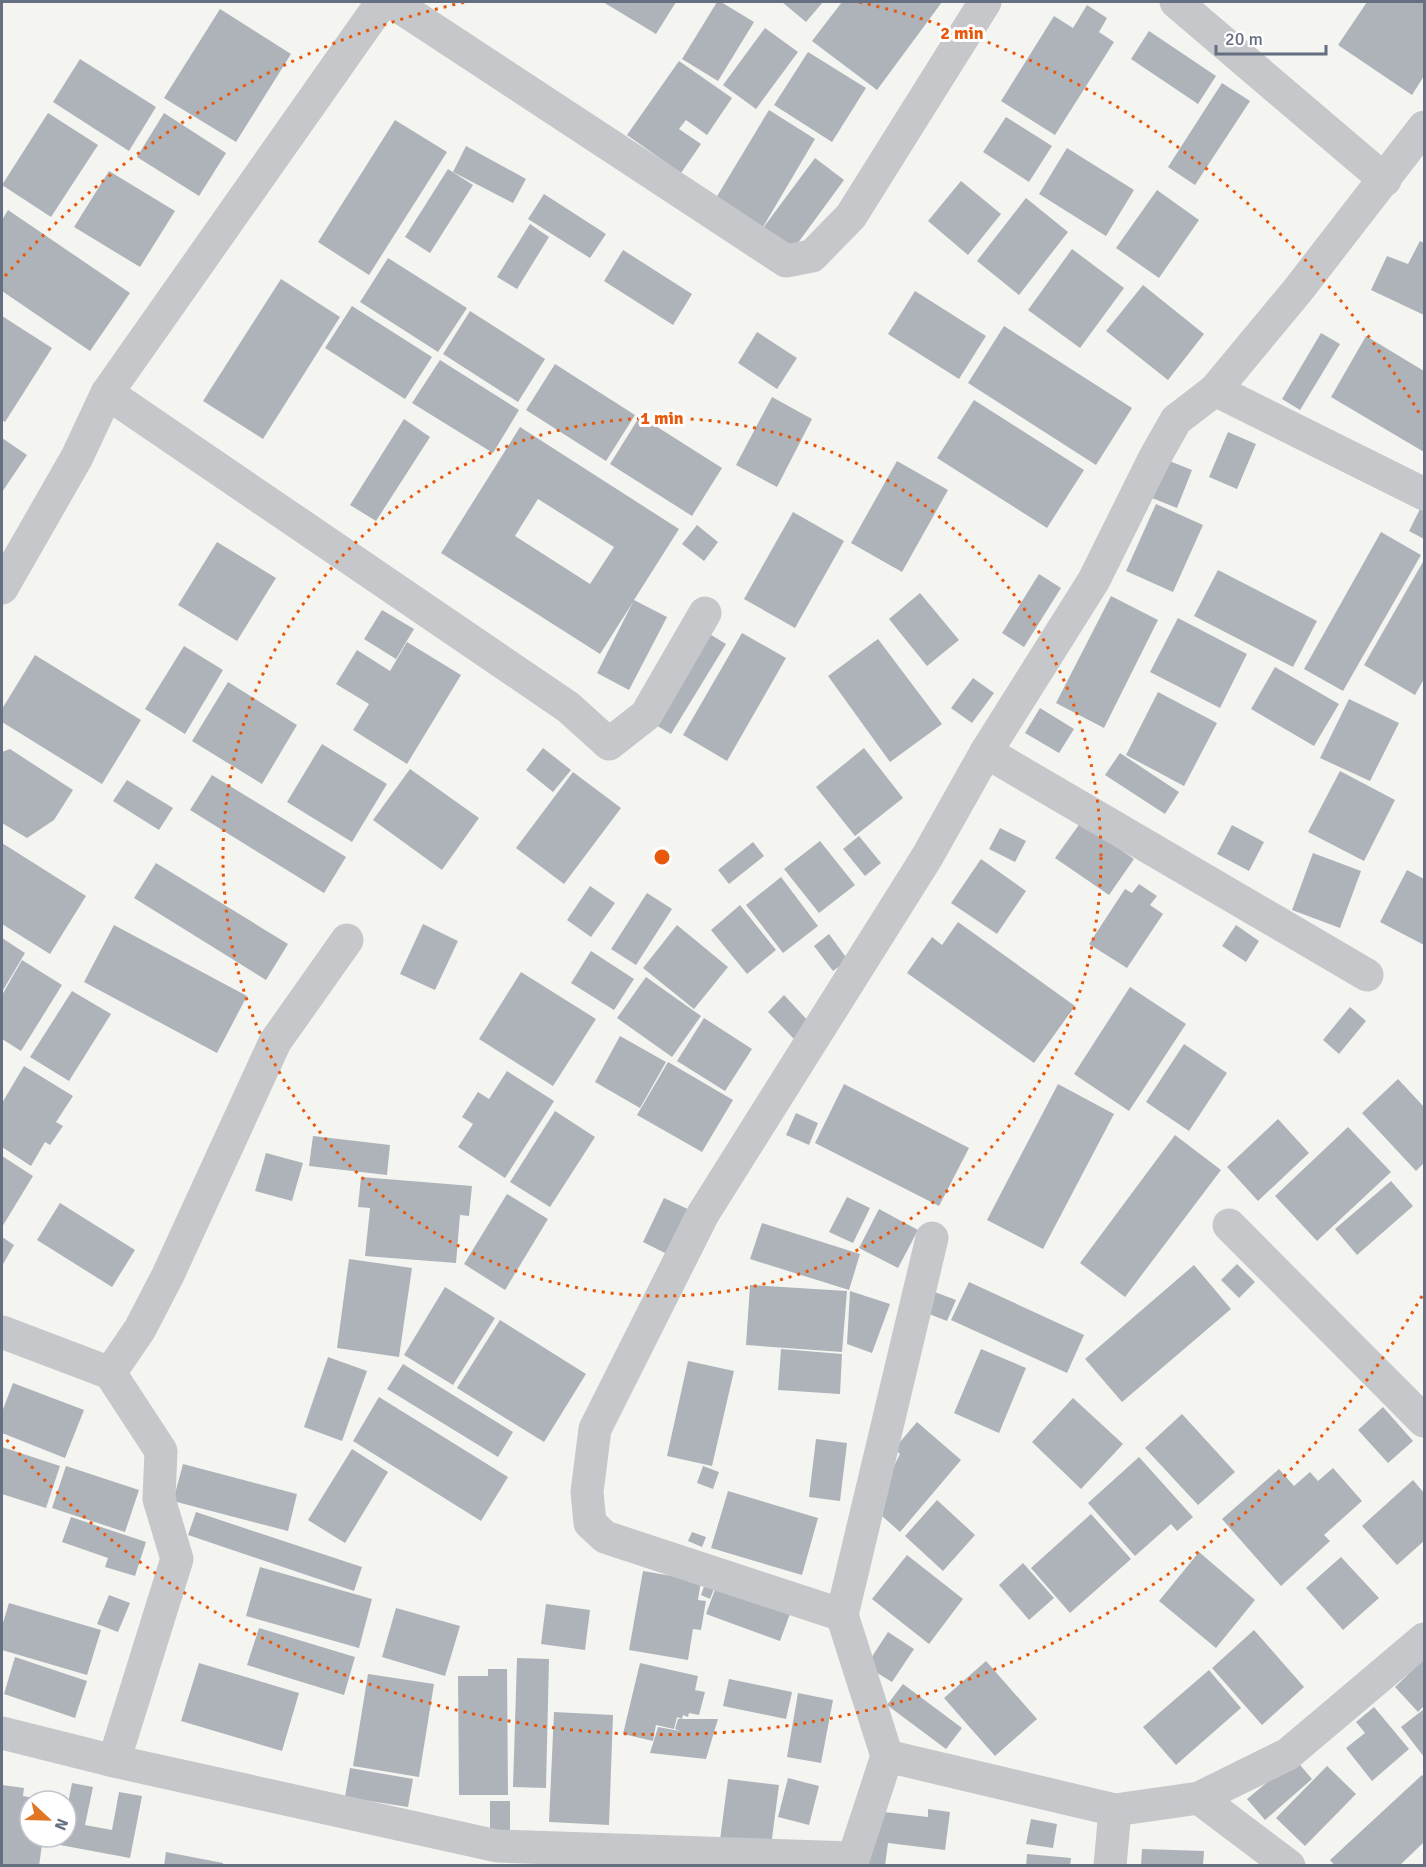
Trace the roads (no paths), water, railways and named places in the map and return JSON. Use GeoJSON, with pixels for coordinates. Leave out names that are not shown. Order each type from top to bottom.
{"type":"FeatureCollection","features":[{"type":"Feature","properties":{"kind":"street"},"geometry":{"type":"LineString","coordinates":[[2,588],[77,457],[107,393],[382,2]]}},
{"type":"Feature","properties":{"kind":"street"},"geometry":{"type":"LineString","coordinates":[[392,2],[786,261],[812,255],[851,216],[985,2]]}},
{"type":"Feature","properties":{"kind":"street"},"geometry":{"type":"LineString","coordinates":[[1176,2],[1384,180]]}},
{"type":"Feature","properties":{"kind":"street"},"geometry":{"type":"LineString","coordinates":[[842,1615],[605,1538],[590,1523],[587,1492],[595,1429],[703,1214],[927,857],[987,752],[1094,580],[1176,420],[1215,390],[1298,290],[1425,127]]}},
{"type":"Feature","properties":{"kind":"street"},"geometry":{"type":"LineString","coordinates":[[1215,390],[1425,494]]}},
{"type":"Feature","properties":{"kind":"street"},"geometry":{"type":"LineString","coordinates":[[107,393],[568,707],[609,744],[646,715],[705,613]]}},
{"type":"Feature","properties":{"kind":"street"},"geometry":{"type":"LineString","coordinates":[[987,752],[1367,975]]}},
{"type":"Feature","properties":{"kind":"street"},"geometry":{"type":"LineString","coordinates":[[110,1373],[140,1329],[168,1275],[274,1042],[347,940]]}},
{"type":"Feature","properties":{"kind":"street"},"geometry":{"type":"LineString","coordinates":[[1229,1225],[1425,1421]]}},
{"type":"Feature","properties":{"kind":"street"},"geometry":{"type":"LineString","coordinates":[[2,1733],[114,1761],[497,1846],[852,1862],[887,1756],[842,1615],[932,1238]]}},
{"type":"Feature","properties":{"kind":"street"},"geometry":{"type":"LineString","coordinates":[[2,1332],[110,1373],[161,1451],[159,1498],[177,1559],[114,1761]]}},
{"type":"Feature","properties":{"kind":"street"},"geometry":{"type":"LineString","coordinates":[[887,1756],[1115,1810],[1200,1798],[1288,1754],[1425,1639]]}},
{"type":"Feature","properties":{"kind":"street"},"geometry":{"type":"LineString","coordinates":[[1200,1798],[1289,1866]]}},
{"type":"Feature","properties":{"kind":"street"},"geometry":{"type":"LineString","coordinates":[[1110,1866],[1115,1810]]}}]}
